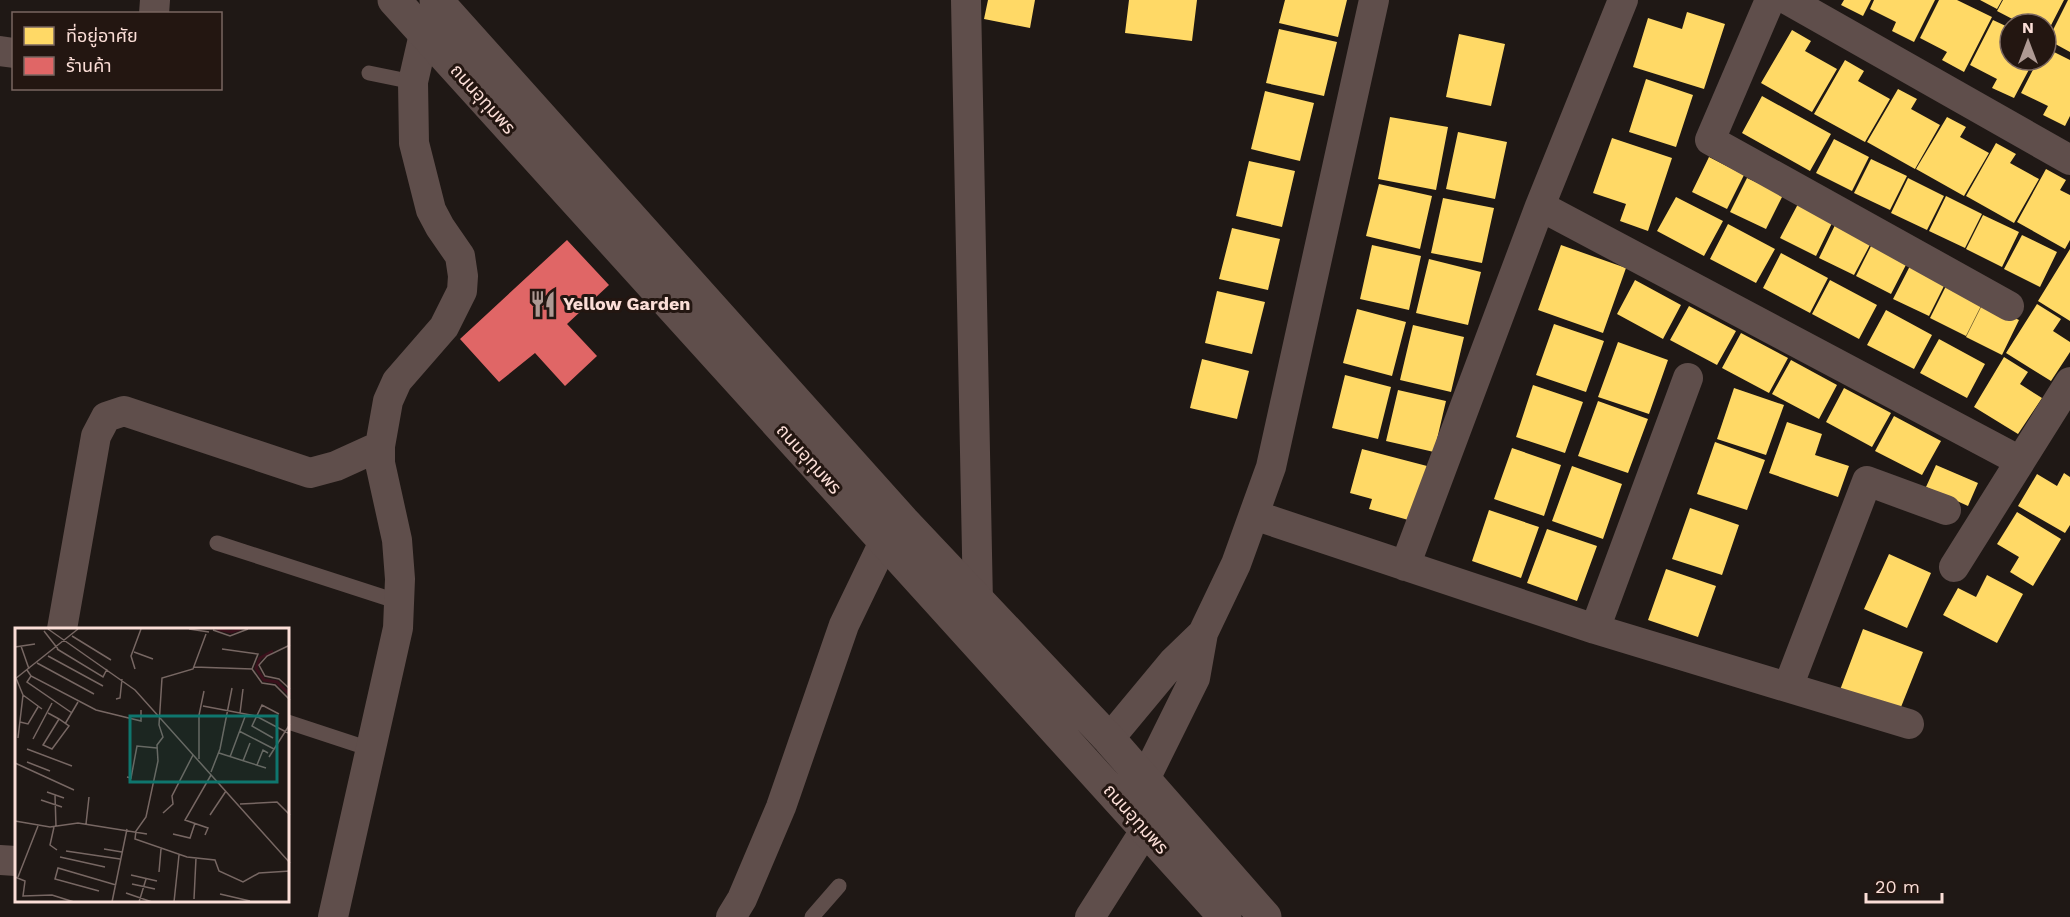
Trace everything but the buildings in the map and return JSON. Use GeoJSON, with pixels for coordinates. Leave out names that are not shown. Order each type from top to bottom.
{"type":"FeatureCollection","features":[{"type":"Feature","properties":{"kind":"street","name":"ถนนอุทุมพร"},"geometry":{"type":"LineString","coordinates":[[394,0],[1225,917]]}},
{"type":"Feature","properties":{"kind":"street"},"geometry":{"type":"LineString","coordinates":[[333,917],[398,628],[400,579],[397,540],[380,463],[380,446],[388,401],[397,381],[444,327],[462,291],[463,276],[460,256],[431,210],[414,143],[413,82],[429,0]]}},
{"type":"Feature","properties":{"kind":"street","name":"ถนนอุทุมพร"},"geometry":{"type":"LineString","coordinates":[[436,0],[978,603],[1109,739],[1265,917]]}},
{"type":"Feature","properties":{"kind":"street"},"geometry":{"type":"LineString","coordinates":[[966,0],[978,603]]}},
{"type":"Feature","properties":{"kind":"street"},"geometry":{"type":"LineString","coordinates":[[1144,781],[1195,678],[1203,633],[1236,564],[1271,467],[1374,0]]}},
{"type":"Feature","properties":{"kind":"street"},"geometry":{"type":"LineString","coordinates":[[1405,566],[1540,206],[1623,0]]}},
{"type":"Feature","properties":{"kind":"street"},"geometry":{"type":"LineString","coordinates":[[1770,0],[1710,140],[2009,306]]}},
{"type":"Feature","properties":{"kind":"street"},"geometry":{"type":"LineString","coordinates":[[1788,0],[2070,160]]}},
{"type":"Feature","properties":{"kind":"street"},"geometry":{"type":"LineString","coordinates":[[1540,206],[2020,461]]}},
{"type":"Feature","properties":{"kind":"street"},"geometry":{"type":"LineString","coordinates":[[1595,629],[1688,378]]}},
{"type":"Feature","properties":{"kind":"street"},"geometry":{"type":"LineString","coordinates":[[1954,567],[2070,382]]}},
{"type":"Feature","properties":{"kind":"street"},"geometry":{"type":"LineString","coordinates":[[62,628],[96,436],[106,417],[124,411],[310,473],[336,466],[380,446]]}},
{"type":"Feature","properties":{"kind":"street"},"geometry":{"type":"LineString","coordinates":[[1788,687],[1867,481],[1946,510]]}},
{"type":"Feature","properties":{"kind":"street"},"geometry":{"type":"LineString","coordinates":[[1254,515],[1595,629],[1909,724]]}},
{"type":"Feature","properties":{"kind":"street"},"geometry":{"type":"LineString","coordinates":[[731,917],[742,899],[781,807],[843,625],[884,542]]}},
{"type":"Feature","properties":{"kind":"street"},"geometry":{"type":"LineString","coordinates":[[1109,739],[1173,662],[1203,633]]}},
{"type":"Feature","properties":{"kind":"street"},"geometry":{"type":"LineString","coordinates":[[1090,917],[1146,829]]}},
{"type":"Feature","properties":{"kind":"street"},"geometry":{"type":"LineString","coordinates":[[0,860],[15,861]]}},
{"type":"Feature","properties":{"kind":"lane"},"geometry":{"type":"LineString","coordinates":[[369,73],[413,82]]}},
{"type":"Feature","properties":{"kind":"lane"},"geometry":{"type":"LineString","coordinates":[[217,543],[399,602]]}},
{"type":"Feature","properties":{"kind":"lane"},"geometry":{"type":"LineString","coordinates":[[290,723],[370,749]]}},
{"type":"Feature","properties":{"kind":"lane"},"geometry":{"type":"LineString","coordinates":[[812,917],[839,886]]}},
{"type":"Feature","properties":{"kind":"place","name":"Yellow Garden"},"geometry":{"type":"Point","coordinates":[543,304]}}]}
